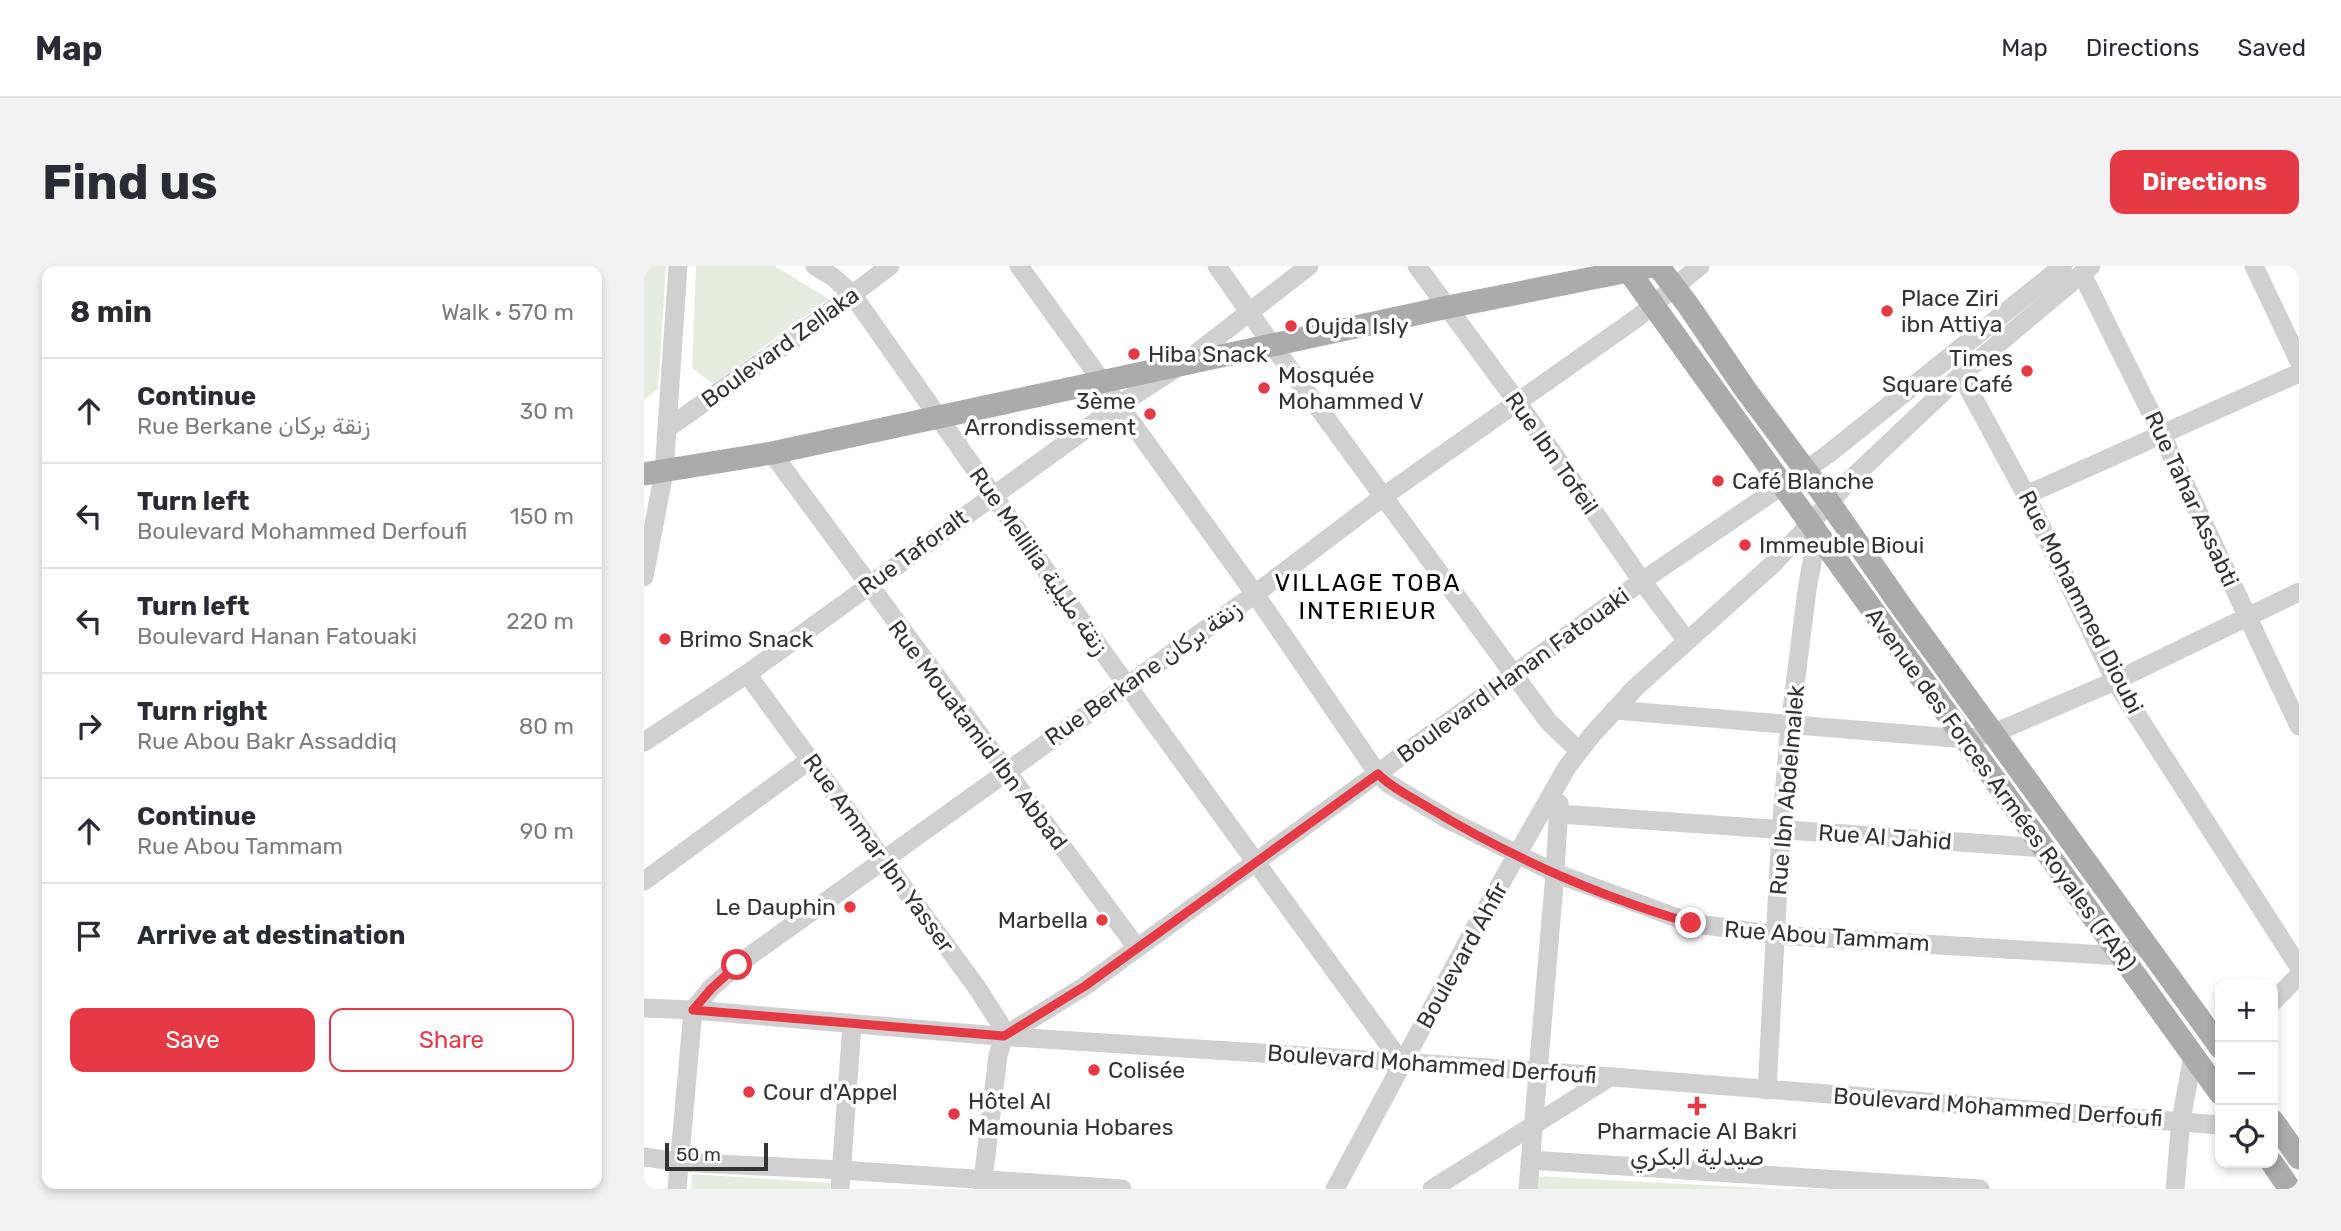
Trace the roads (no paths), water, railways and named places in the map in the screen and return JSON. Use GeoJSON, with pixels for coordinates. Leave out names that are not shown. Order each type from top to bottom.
{"type":"FeatureCollection","features":[{"type":"Feature","properties":{"kind":"main road"},"geometry":{"type":"LineString","coordinates":[[654,473],[772,453],[1627,268],[1656,266]]}},
{"type":"Feature","properties":{"kind":"main road","name":"Avenue des Forces Armées Royales (FAR)"},"geometry":{"type":"LineString","coordinates":[[1656,266],[1688,305],[1745,389],[2216,1042]]}},
{"type":"Feature","properties":{"kind":"main road","name":"Avenue des Forces Armées Royales (FAR)"},"geometry":{"type":"LineString","coordinates":[[1627,268],[2215,1086]]}},
{"type":"Feature","properties":{"kind":"main road"},"geometry":{"type":"LineString","coordinates":[[2281,1129],[2299,1158]]}},
{"type":"Feature","properties":{"kind":"street"},"geometry":{"type":"LineString","coordinates":[[644,577],[654,473],[668,428],[678,266]]}},
{"type":"Feature","properties":{"kind":"street","name":"Rue Mellilia زنقة مليلية"},"geometry":{"type":"LineString","coordinates":[[815,266],[852,294],[992,495],[1402,1063]]}},
{"type":"Feature","properties":{"kind":"street","name":"Boulevard Zellaka"},"geometry":{"type":"LineString","coordinates":[[668,428],[890,266]]}},
{"type":"Feature","properties":{"kind":"street","name":"Rue Abou Tammam"},"geometry":{"type":"LineString","coordinates":[[1019,266],[1255,594],[1378,774],[1389,784],[1449,820],[1555,873],[1691,923],[1776,935],[2121,956]]}},
{"type":"Feature","properties":{"kind":"street"},"geometry":{"type":"LineString","coordinates":[[1217,266],[1548,721],[1579,751]]}},
{"type":"Feature","properties":{"kind":"street","name":"Rue Taforalt"},"geometry":{"type":"LineString","coordinates":[[644,742],[747,674],[992,495],[1119,405],[1181,365],[1309,266]]}},
{"type":"Feature","properties":{"kind":"street","name":"Rue Ibn Tofeil"},"geometry":{"type":"LineString","coordinates":[[1418,266],[1687,640]]}},
{"type":"Feature","properties":{"kind":"street","name":"Rue Berkane زنقة بركان"},"geometry":{"type":"LineString","coordinates":[[693,1010],[737,965],[1255,594],[1384,496],[1637,318],[1700,266]]}},
{"type":"Feature","properties":{"kind":"street"},"geometry":{"type":"LineString","coordinates":[[2254,266],[2299,361]]}},
{"type":"Feature","properties":{"kind":"street","name":"Boulevard Ahfir"},"geometry":{"type":"LineString","coordinates":[[1335,1189],[1402,1063],[1560,780],[1579,751],[1614,710],[1687,640],[1813,529],[1829,502],[1961,375],[2079,269]]}},
{"type":"Feature","properties":{"kind":"street","name":"Rue Tahar Assabti"},"geometry":{"type":"LineString","coordinates":[[2079,269],[2161,433],[2299,726]]}},
{"type":"Feature","properties":{"kind":"street","name":"Boulevard Hanan Fatouaki"},"geometry":{"type":"LineString","coordinates":[[1004,1036],[1085,986],[1642,581],[1805,471],[2079,269]]}},
{"type":"Feature","properties":{"kind":"street"},"geometry":{"type":"LineString","coordinates":[[2026,495],[2299,373]]}},
{"type":"Feature","properties":{"kind":"street","name":"Rue Mohammed Dioubi"},"geometry":{"type":"LineString","coordinates":[[1961,375],[2026,495],[2115,681],[2299,967]]}},
{"type":"Feature","properties":{"kind":"street","name":"Rue Mouatamid Ibn Abbad"},"geometry":{"type":"LineString","coordinates":[[772,453],[1137,948]]}},
{"type":"Feature","properties":{"kind":"street","name":"Rue Ibn Abdelmalek"},"geometry":{"type":"LineString","coordinates":[[1768,1090],[1781,830],[1790,725],[1813,529]]}},
{"type":"Feature","properties":{"kind":"street"},"geometry":{"type":"LineString","coordinates":[[1614,710],[1966,739],[1994,733],[2115,681],[2299,592]]}},
{"type":"Feature","properties":{"kind":"street","name":"Rue Ammar Ibn Yasser"},"geometry":{"type":"LineString","coordinates":[[747,674],[978,989],[999,1022],[1004,1036]]}},
{"type":"Feature","properties":{"kind":"street"},"geometry":{"type":"LineString","coordinates":[[644,881],[811,759]]}},
{"type":"Feature","properties":{"kind":"street"},"geometry":{"type":"LineString","coordinates":[[1528,1189],[1555,873],[1560,780]]}},
{"type":"Feature","properties":{"kind":"street","name":"Rue Al Jahid"},"geometry":{"type":"LineString","coordinates":[[1559,814],[2044,848]]}},
{"type":"Feature","properties":{"kind":"street"},"geometry":{"type":"LineString","coordinates":[[2121,956],[2146,943]]}},
{"type":"Feature","properties":{"kind":"street"},"geometry":{"type":"LineString","coordinates":[[2278,997],[2299,975]]}},
{"type":"Feature","properties":{"kind":"street","name":"Boulevard Mohammed Derfoufi"},"geometry":{"type":"LineString","coordinates":[[644,1009],[693,1010],[1004,1036],[1537,1071],[2215,1124]]}},
{"type":"Feature","properties":{"kind":"street"},"geometry":{"type":"LineString","coordinates":[[677,1189],[693,1010]]}},
{"type":"Feature","properties":{"kind":"street"},"geometry":{"type":"LineString","coordinates":[[841,1180],[852,1025]]}},
{"type":"Feature","properties":{"kind":"street"},"geometry":{"type":"LineString","coordinates":[[982,1184],[998,1055],[1004,1036]]}},
{"type":"Feature","properties":{"kind":"street"},"geometry":{"type":"LineString","coordinates":[[2175,1189],[2181,1120],[2193,1056]]}},
{"type":"Feature","properties":{"kind":"street"},"geometry":{"type":"LineString","coordinates":[[1432,1189],[1610,1077]]}},
{"type":"Feature","properties":{"kind":"street"},"geometry":{"type":"LineString","coordinates":[[644,1157],[841,1180],[1122,1189]]}},
{"type":"Feature","properties":{"kind":"street"},"geometry":{"type":"LineString","coordinates":[[1530,1160],[1980,1189]]}},
{"type":"Feature","properties":{"kind":"place","name":"Place Ziri ibn Attiya"},"geometry":{"type":"Point","coordinates":[1887,311]}},
{"type":"Feature","properties":{"kind":"place","name":"Oujda Isly"},"geometry":{"type":"Point","coordinates":[1291,326]}},
{"type":"Feature","properties":{"kind":"place","name":"Hiba Snack"},"geometry":{"type":"Point","coordinates":[1134,354]}},
{"type":"Feature","properties":{"kind":"place","name":"Times Square Café"},"geometry":{"type":"Point","coordinates":[2027,371]}},
{"type":"Feature","properties":{"kind":"place","name":"Mosquée Mohammed V"},"geometry":{"type":"Point","coordinates":[1264,388]}},
{"type":"Feature","properties":{"kind":"place","name":"3ème Arrondissement"},"geometry":{"type":"Point","coordinates":[1150,414]}},
{"type":"Feature","properties":{"kind":"place","name":"Café Blanche"},"geometry":{"type":"Point","coordinates":[1718,481]}},
{"type":"Feature","properties":{"kind":"place","name":"Immeuble Bioui"},"geometry":{"type":"Point","coordinates":[1745,545]}},
{"type":"Feature","properties":{"kind":"place","name":"Brimo Snack"},"geometry":{"type":"Point","coordinates":[665,639]}},
{"type":"Feature","properties":{"kind":"place","name":"Le Dauphin"},"geometry":{"type":"Point","coordinates":[850,907]}},
{"type":"Feature","properties":{"kind":"place","name":"Marbella"},"geometry":{"type":"Point","coordinates":[1102,920]}},
{"type":"Feature","properties":{"kind":"place","name":"Colisée"},"geometry":{"type":"Point","coordinates":[1094,1070]}},
{"type":"Feature","properties":{"kind":"place","name":"Cour d'Appel"},"geometry":{"type":"Point","coordinates":[749,1092]}},
{"type":"Feature","properties":{"kind":"place","name":"Pharmacie Al Bakri صيدلية البكري"},"geometry":{"type":"Point","coordinates":[1697,1106]}},
{"type":"Feature","properties":{"kind":"place","name":"Hôtel Al Mamounia Hobares"},"geometry":{"type":"Point","coordinates":[954,1114]}},
{"type":"Feature","properties":{"kind":"district","name":"VILLAGE TOBA INTERIEUR"},"geometry":{"type":"Point","coordinates":[1368,597]}}]}
